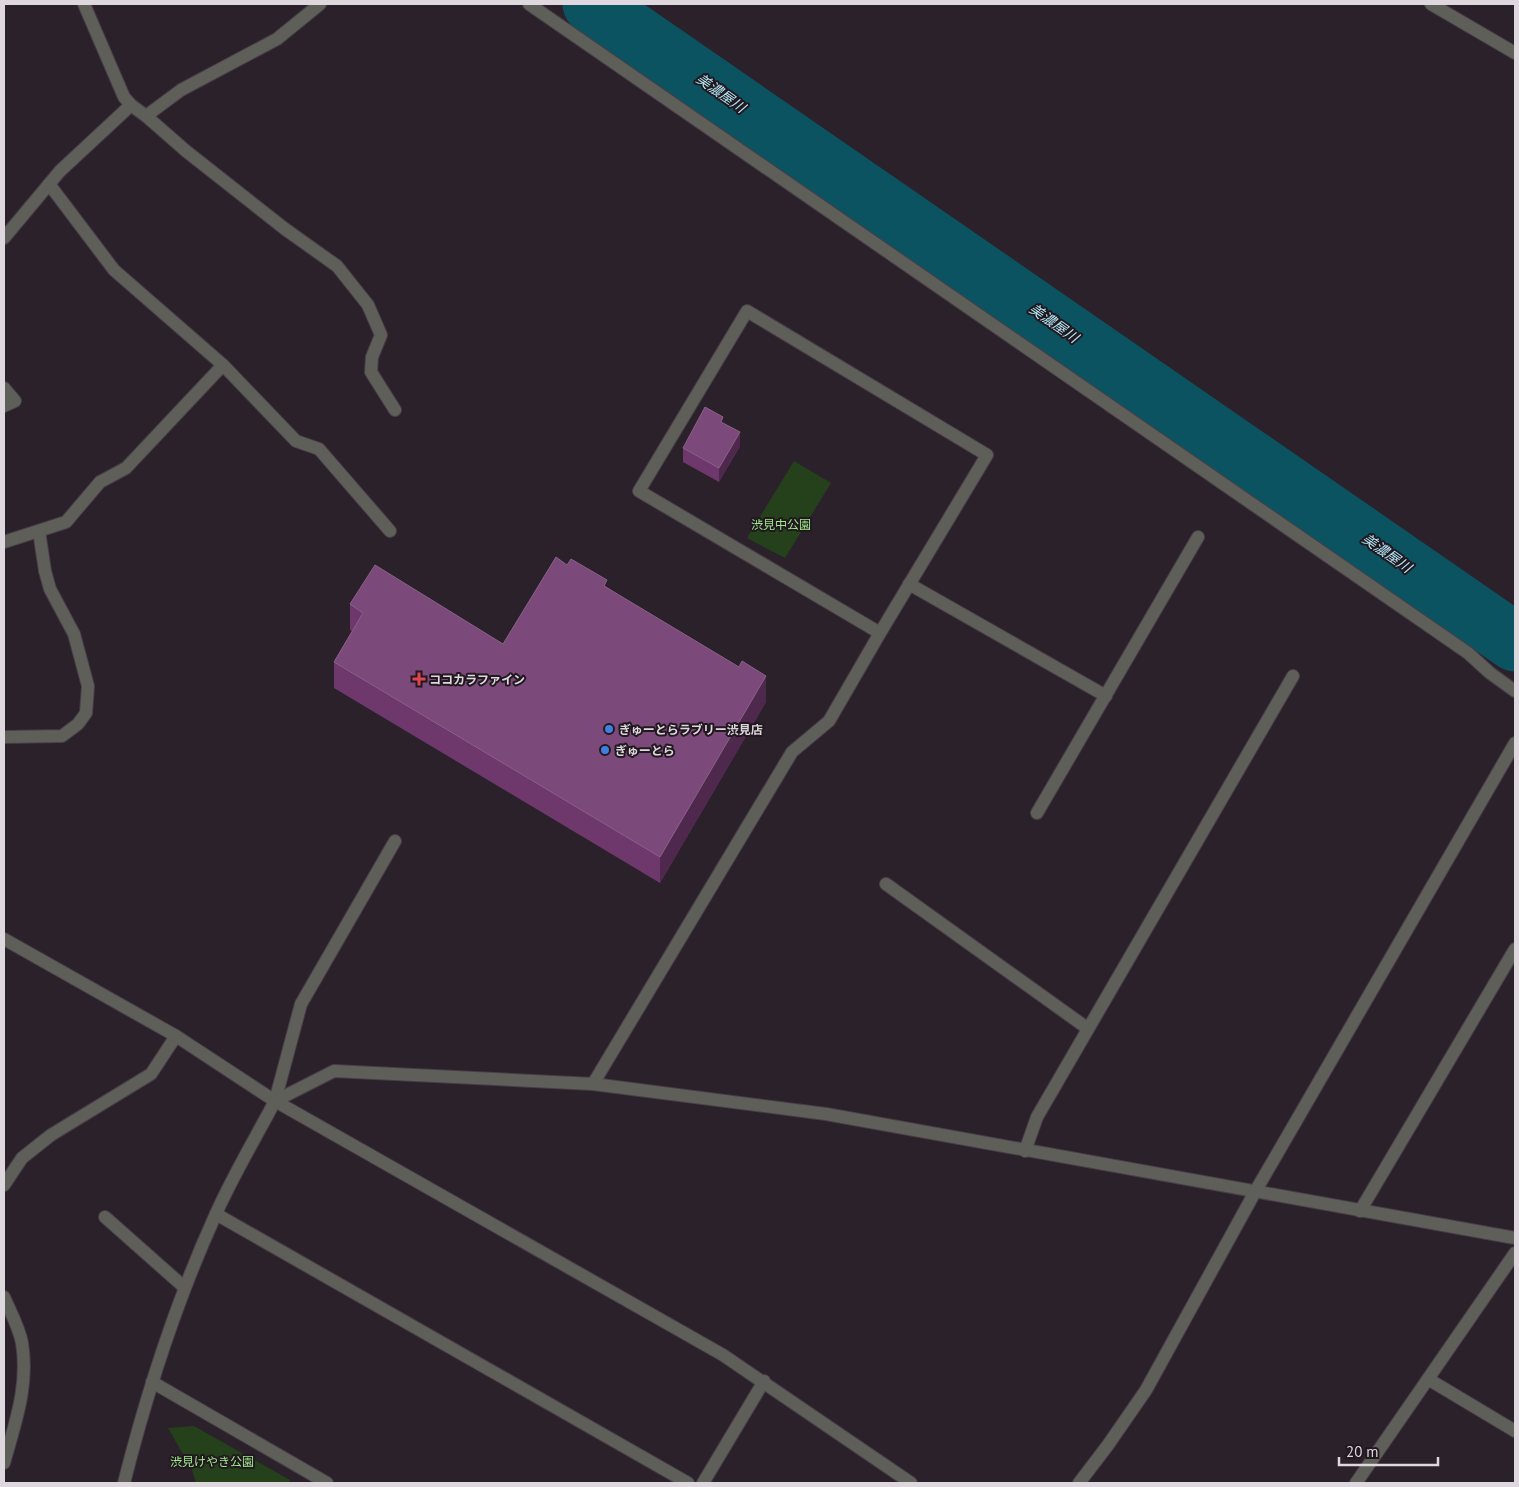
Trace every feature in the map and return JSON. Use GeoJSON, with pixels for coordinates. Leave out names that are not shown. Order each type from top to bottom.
{"type":"FeatureCollection","features":[{"type":"Feature","properties":{"kind":"street"},"geometry":{"type":"LineString","coordinates":[[84,4],[124,97],[131,105],[285,229],[337,266],[368,305],[381,335],[372,358],[371,372],[395,410]]}},
{"type":"Feature","properties":{"kind":"street"},"geometry":{"type":"LineString","coordinates":[[146,116],[181,90],[277,39],[320,4]]}},
{"type":"Feature","properties":{"kind":"street"},"geometry":{"type":"LineString","coordinates":[[529,4],[1468,652],[1490,673],[1515,691]]}},
{"type":"Feature","properties":{"kind":"street"},"geometry":{"type":"LineString","coordinates":[[1431,4],[1515,53]]}},
{"type":"Feature","properties":{"kind":"street"},"geometry":{"type":"LineString","coordinates":[[4,238],[60,171],[131,105]]}},
{"type":"Feature","properties":{"kind":"street"},"geometry":{"type":"LineString","coordinates":[[49,184],[114,270],[223,365],[296,440],[319,449],[390,531]]}},
{"type":"Feature","properties":{"kind":"street"},"geometry":{"type":"LineString","coordinates":[[593,1084],[792,752],[829,721],[987,455],[747,311],[639,491],[880,633]]}},
{"type":"Feature","properties":{"kind":"street"},"geometry":{"type":"LineString","coordinates":[[4,542],[66,522],[100,482],[126,468],[223,365]]}},
{"type":"Feature","properties":{"kind":"street"},"geometry":{"type":"LineString","coordinates":[[4,388],[15,401],[4,406]]}},
{"type":"Feature","properties":{"kind":"street"},"geometry":{"type":"LineString","coordinates":[[4,737],[62,736],[78,724],[86,713],[88,686],[74,634],[50,589],[45,571],[39,531]]}},
{"type":"Feature","properties":{"kind":"street"},"geometry":{"type":"LineString","coordinates":[[1037,813],[1198,537]]}},
{"type":"Feature","properties":{"kind":"street"},"geometry":{"type":"LineString","coordinates":[[909,584],[1106,696]]}},
{"type":"Feature","properties":{"kind":"street"},"geometry":{"type":"LineString","coordinates":[[1025,1151],[1036,1117],[1293,676]]}},
{"type":"Feature","properties":{"kind":"street"},"geometry":{"type":"LineString","coordinates":[[1078,1483],[1108,1445],[1146,1390],[1254,1192],[1515,744]]}},
{"type":"Feature","properties":{"kind":"street"},"geometry":{"type":"LineString","coordinates":[[124,1483],[138,1426],[184,1287],[216,1214],[275,1102],[301,1004],[395,840]]}},
{"type":"Feature","properties":{"kind":"street"},"geometry":{"type":"LineString","coordinates":[[886,884],[1087,1028]]}},
{"type":"Feature","properties":{"kind":"street"},"geometry":{"type":"LineString","coordinates":[[4,939],[176,1036],[275,1102],[723,1355],[764,1381],[911,1483]]}},
{"type":"Feature","properties":{"kind":"street"},"geometry":{"type":"LineString","coordinates":[[1360,1211],[1515,950]]}},
{"type":"Feature","properties":{"kind":"street"},"geometry":{"type":"LineString","coordinates":[[4,1185],[22,1158],[51,1135],[151,1074],[176,1036]]}},
{"type":"Feature","properties":{"kind":"street"},"geometry":{"type":"LineString","coordinates":[[275,1102],[334,1071],[593,1084],[826,1114],[1515,1238]]}},
{"type":"Feature","properties":{"kind":"street"},"geometry":{"type":"LineString","coordinates":[[216,1214],[688,1483]]}},
{"type":"Feature","properties":{"kind":"street"},"geometry":{"type":"LineString","coordinates":[[105,1217],[184,1287]]}},
{"type":"Feature","properties":{"kind":"street"},"geometry":{"type":"LineString","coordinates":[[1356,1483],[1515,1253]]}},
{"type":"Feature","properties":{"kind":"street"},"geometry":{"type":"LineString","coordinates":[[4,1297],[22,1342],[24,1370],[22,1401],[4,1463]]}},
{"type":"Feature","properties":{"kind":"street"},"geometry":{"type":"LineString","coordinates":[[1428,1379],[1515,1431]]}},
{"type":"Feature","properties":{"kind":"street"},"geometry":{"type":"LineString","coordinates":[[703,1483],[764,1381]]}},
{"type":"Feature","properties":{"kind":"street"},"geometry":{"type":"LineString","coordinates":[[152,1382],[327,1483]]}},
{"type":"Feature","properties":{"kind":"green space","name":"渋見中公園"},"geometry":{"type":"Polygon","coordinates":[[[794,461],[831,483],[785,558],[747,538],[794,461]]]}},
{"type":"Feature","properties":{"kind":"green space","name":"渋見けやき公園"},"geometry":{"type":"Polygon","coordinates":[[[194,1426],[290,1480],[288,1483],[196,1483],[192,1470],[168,1428],[194,1426]]]}},
{"type":"Feature","properties":{"kind":"building"},"geometry":{"type":"Polygon","coordinates":[[[705,407],[723,417],[721,422],[740,432],[719,468],[683,448],[705,407]]]}},
{"type":"Feature","properties":{"kind":"building","name":"ぎゅーとらラブリー渋見店"},"geometry":{"type":"Polygon","coordinates":[[[556,557],[567,565],[571,559],[607,580],[604,586],[739,667],[742,661],[766,676],[660,857],[334,662],[363,613],[350,604],[375,565],[503,644],[556,557]]]}},
{"type":"Feature","properties":{"kind":"waterway","name":"美濃屋川"},"geometry":{"type":"LineString","coordinates":[[592,4],[1515,642]]}},
{"type":"Feature","properties":{"kind":"place","name":"ココカラファイン"},"geometry":{"type":"Point","coordinates":[419,679]}},
{"type":"Feature","properties":{"kind":"place","name":"ぎゅーとらラブリー渋見店"},"geometry":{"type":"Point","coordinates":[609,729]}},
{"type":"Feature","properties":{"kind":"place","name":"ぎゅーとら"},"geometry":{"type":"Point","coordinates":[605,750]}}]}
